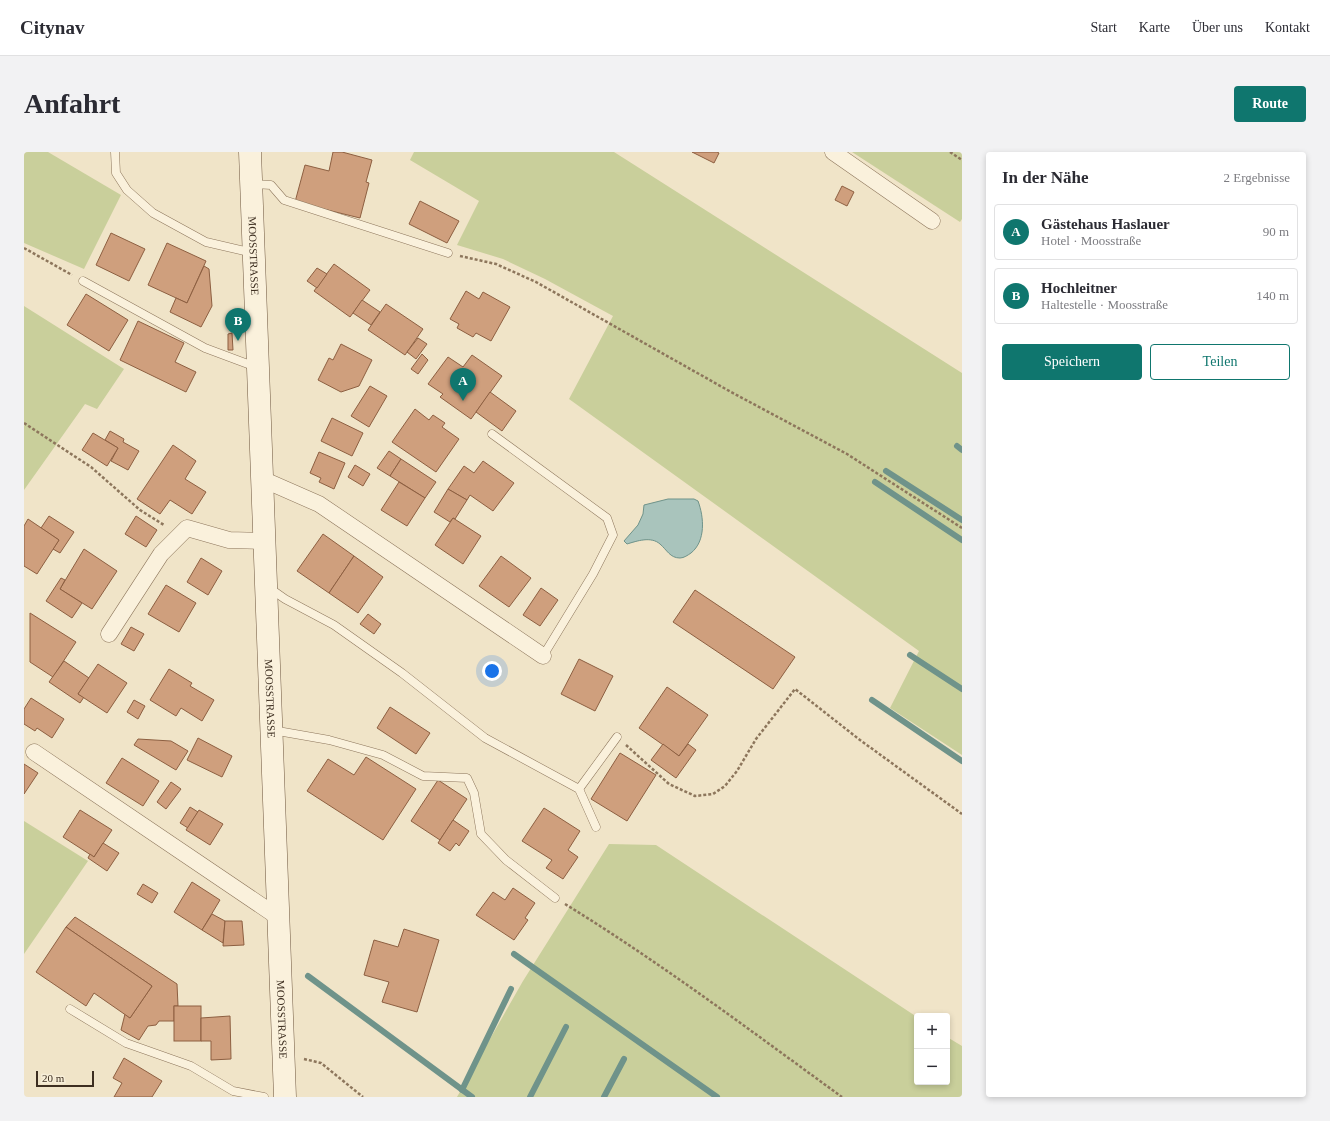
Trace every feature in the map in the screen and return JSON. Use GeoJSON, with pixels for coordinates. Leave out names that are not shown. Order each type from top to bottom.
{"type":"FeatureCollection","features":[{"type":"Feature","properties":{"kind":"street","name":"MOOSSTRASSE"},"geometry":{"type":"LineString","coordinates":[[250,152],[285,1097]]}},
{"type":"Feature","properties":{"kind":"street"},"geometry":{"type":"LineString","coordinates":[[833,152],[932,222]]}},
{"type":"Feature","properties":{"kind":"street"},"geometry":{"type":"LineString","coordinates":[[262,479],[319,504],[543,656]]}},
{"type":"Feature","properties":{"kind":"street"},"geometry":{"type":"LineString","coordinates":[[109,634],[161,554],[188,528],[229,540],[265,541]]}},
{"type":"Feature","properties":{"kind":"street"},"geometry":{"type":"LineString","coordinates":[[34,752],[278,918]]}},
{"type":"Feature","properties":{"kind":"lane"},"geometry":{"type":"LineString","coordinates":[[115,152],[116,173],[127,190],[153,213],[206,242],[254,253]]}},
{"type":"Feature","properties":{"kind":"lane"},"geometry":{"type":"LineString","coordinates":[[252,184],[271,185],[284,200],[448,253]]}},
{"type":"Feature","properties":{"kind":"lane"},"geometry":{"type":"LineString","coordinates":[[83,281],[205,348],[258,368]]}},
{"type":"Feature","properties":{"kind":"lane"},"geometry":{"type":"LineString","coordinates":[[492,434],[607,518],[613,535],[593,574],[543,656]]}},
{"type":"Feature","properties":{"kind":"lane"},"geometry":{"type":"LineString","coordinates":[[266,586],[285,599],[334,625],[402,673],[485,738],[579,789],[596,827]]}},
{"type":"Feature","properties":{"kind":"lane"},"geometry":{"type":"LineString","coordinates":[[272,729],[329,740],[383,755],[423,776],[467,778],[474,793],[482,834],[506,860],[555,898]]}},
{"type":"Feature","properties":{"kind":"lane"},"geometry":{"type":"LineString","coordinates":[[579,789],[617,737]]}},
{"type":"Feature","properties":{"kind":"lane"},"geometry":{"type":"LineString","coordinates":[[70,1009],[126,1043],[191,1066],[233,1091],[264,1097]]}},
{"type":"Feature","properties":{"kind":"path"},"geometry":{"type":"LineString","coordinates":[[950,152],[962,160]]}},
{"type":"Feature","properties":{"kind":"path"},"geometry":{"type":"LineString","coordinates":[[24,248],[83,281]]}},
{"type":"Feature","properties":{"kind":"path"},"geometry":{"type":"LineString","coordinates":[[448,253],[496,264],[536,282],[731,392],[847,454],[962,528]]}},
{"type":"Feature","properties":{"kind":"path"},"geometry":{"type":"LineString","coordinates":[[24,423],[91,467],[140,510],[180,535]]}},
{"type":"Feature","properties":{"kind":"path"},"geometry":{"type":"LineString","coordinates":[[617,737],[669,784],[695,796],[713,794],[725,786],[737,772],[756,739],[795,689],[860,740],[962,814]]}},
{"type":"Feature","properties":{"kind":"path"},"geometry":{"type":"LineString","coordinates":[[555,898],[596,923],[842,1097]]}},
{"type":"Feature","properties":{"kind":"path"},"geometry":{"type":"LineString","coordinates":[[284,1060],[301,1058],[322,1062],[364,1097]]}},
{"type":"Feature","properties":{"kind":"green space"},"geometry":{"type":"Polygon","coordinates":[[[24,152],[48,152],[121,195],[84,269],[24,243],[24,152]]]}},
{"type":"Feature","properties":{"kind":"green space"},"geometry":{"type":"Polygon","coordinates":[[[414,152],[614,152],[962,373],[962,755],[890,708],[919,651],[569,399],[613,316],[545,279],[503,259],[457,245],[479,201],[410,160],[414,152]]]}},
{"type":"Feature","properties":{"kind":"green space"},"geometry":{"type":"Polygon","coordinates":[[[852,152],[962,152],[962,219],[960,222],[852,152]]]}},
{"type":"Feature","properties":{"kind":"green space"},"geometry":{"type":"Polygon","coordinates":[[[24,306],[124,369],[97,409],[85,404],[24,490],[24,306]]]}},
{"type":"Feature","properties":{"kind":"green space"},"geometry":{"type":"Polygon","coordinates":[[[24,821],[88,861],[24,954],[24,821]]]}},
{"type":"Feature","properties":{"kind":"green space"},"geometry":{"type":"Polygon","coordinates":[[[609,844],[656,845],[914,1015],[914,1085],[950,1085],[950,1039],[962,1046],[962,1097],[457,1097],[523,981],[609,844]]]}},
{"type":"Feature","properties":{"kind":"water"},"geometry":{"type":"Polygon","coordinates":[[[668,499],[694,499],[698,501],[702,514],[702,528],[696,548],[689,555],[677,558],[671,555],[660,544],[652,540],[644,540],[627,544],[624,541],[638,525],[643,514],[644,505],[668,499]]]}},
{"type":"Feature","properties":{"kind":"building"},"geometry":{"type":"Polygon","coordinates":[[[333,152],[342,152],[372,160],[366,182],[369,183],[360,218],[295,202],[305,165],[329,171],[333,152]]]}},
{"type":"Feature","properties":{"kind":"building"},"geometry":{"type":"Polygon","coordinates":[[[692,152],[717,152],[719,153],[714,163],[692,152]]]}},
{"type":"Feature","properties":{"kind":"building"},"geometry":{"type":"Polygon","coordinates":[[[842,186],[854,192],[847,206],[835,200],[842,186]]]}},
{"type":"Feature","properties":{"kind":"building"},"geometry":{"type":"Polygon","coordinates":[[[420,201],[459,221],[447,243],[409,224],[420,201]]]}},
{"type":"Feature","properties":{"kind":"building"},"geometry":{"type":"Polygon","coordinates":[[[111,233],[145,249],[129,281],[96,265],[111,233]]]}},
{"type":"Feature","properties":{"kind":"building"},"geometry":{"type":"Polygon","coordinates":[[[167,243],[206,261],[187,303],[148,285],[167,243]]]}},
{"type":"Feature","properties":{"kind":"building"},"geometry":{"type":"Polygon","coordinates":[[[334,264],[370,290],[350,317],[314,291],[334,264]]]}},
{"type":"Feature","properties":{"kind":"building"},"geometry":{"type":"Polygon","coordinates":[[[204,266],[209,269],[212,306],[201,327],[170,312],[176,298],[187,303],[204,266]]]}},
{"type":"Feature","properties":{"kind":"building"},"geometry":{"type":"Polygon","coordinates":[[[317,268],[327,274],[317,288],[307,281],[317,268]]]}},
{"type":"Feature","properties":{"kind":"building"},"geometry":{"type":"Polygon","coordinates":[[[466,291],[479,299],[483,292],[510,307],[491,341],[476,333],[473,337],[457,328],[459,324],[450,319],[466,291]]]}},
{"type":"Feature","properties":{"kind":"building"},"geometry":{"type":"Polygon","coordinates":[[[86,294],[128,320],[109,351],[67,325],[86,294]]]}},
{"type":"Feature","properties":{"kind":"building"},"geometry":{"type":"Polygon","coordinates":[[[362,300],[380,312],[371,325],[353,313],[362,300]]]}},
{"type":"Feature","properties":{"kind":"building"},"geometry":{"type":"Polygon","coordinates":[[[386,304],[423,329],[405,355],[368,330],[386,304]]]}},
{"type":"Feature","properties":{"kind":"building"},"geometry":{"type":"Polygon","coordinates":[[[138,321],[184,343],[175,362],[196,372],[186,392],[120,360],[138,321]]]}},
{"type":"Feature","properties":{"kind":"building"},"geometry":{"type":"Polygon","coordinates":[[[232,333],[233,350],[228,350],[228,334],[232,333]]]}},
{"type":"Feature","properties":{"kind":"building"},"geometry":{"type":"Polygon","coordinates":[[[418,338],[427,344],[416,359],[407,352],[418,338]]]}},
{"type":"Feature","properties":{"kind":"building"},"geometry":{"type":"Polygon","coordinates":[[[341,344],[372,360],[359,386],[341,392],[318,380],[329,358],[333,360],[341,344]]]}},
{"type":"Feature","properties":{"kind":"building"},"geometry":{"type":"Polygon","coordinates":[[[422,354],[428,360],[418,374],[411,369],[422,354]]]}},
{"type":"Feature","properties":{"kind":"building"},"geometry":{"type":"Polygon","coordinates":[[[472,355],[502,376],[471,419],[440,397],[443,394],[428,384],[448,357],[463,367],[472,355]]]}},
{"type":"Feature","properties":{"kind":"building"},"geometry":{"type":"Polygon","coordinates":[[[370,386],[387,396],[369,427],[351,416],[370,386]]]}},
{"type":"Feature","properties":{"kind":"building"},"geometry":{"type":"Polygon","coordinates":[[[490,392],[516,411],[502,431],[476,412],[490,392]]]}},
{"type":"Feature","properties":{"kind":"building"},"geometry":{"type":"Polygon","coordinates":[[[415,409],[429,420],[433,415],[445,423],[442,427],[459,439],[436,472],[392,442],[415,409]]]}},
{"type":"Feature","properties":{"kind":"building"},"geometry":{"type":"Polygon","coordinates":[[[332,418],[363,433],[352,456],[321,441],[332,418]]]}},
{"type":"Feature","properties":{"kind":"building"},"geometry":{"type":"Polygon","coordinates":[[[110,431],[124,439],[123,442],[139,451],[128,470],[111,461],[118,448],[105,440],[110,431]]]}},
{"type":"Feature","properties":{"kind":"building"},"geometry":{"type":"Polygon","coordinates":[[[93,433],[118,448],[107,466],[82,450],[93,433]]]}},
{"type":"Feature","properties":{"kind":"building"},"geometry":{"type":"Polygon","coordinates":[[[173,445],[196,461],[185,479],[206,492],[192,514],[170,500],[160,514],[137,499],[173,445]]]}},
{"type":"Feature","properties":{"kind":"building"},"geometry":{"type":"Polygon","coordinates":[[[389,451],[401,459],[390,476],[377,468],[389,451]]]}},
{"type":"Feature","properties":{"kind":"building"},"geometry":{"type":"Polygon","coordinates":[[[319,452],[345,463],[334,489],[319,482],[321,478],[310,473],[319,452]]]}},
{"type":"Feature","properties":{"kind":"building"},"geometry":{"type":"Polygon","coordinates":[[[401,459],[436,482],[425,498],[390,476],[401,459]]]}},
{"type":"Feature","properties":{"kind":"building"},"geometry":{"type":"Polygon","coordinates":[[[483,461],[514,483],[493,511],[470,495],[467,500],[448,489],[464,466],[474,473],[483,461]]]}},
{"type":"Feature","properties":{"kind":"building"},"geometry":{"type":"Polygon","coordinates":[[[355,465],[370,474],[363,486],[348,477],[355,465]]]}},
{"type":"Feature","properties":{"kind":"building"},"geometry":{"type":"Polygon","coordinates":[[[399,482],[425,498],[407,526],[381,510],[399,482]]]}},
{"type":"Feature","properties":{"kind":"building"},"geometry":{"type":"Polygon","coordinates":[[[448,489],[467,500],[455,519],[453,518],[450,522],[434,512],[448,489]]]}},
{"type":"Feature","properties":{"kind":"building"},"geometry":{"type":"Polygon","coordinates":[[[49,516],[74,532],[60,553],[53,549],[59,540],[41,528],[49,516]]]}},
{"type":"Feature","properties":{"kind":"building"},"geometry":{"type":"Polygon","coordinates":[[[136,516],[157,530],[146,547],[125,534],[136,516]]]}},
{"type":"Feature","properties":{"kind":"building"},"geometry":{"type":"Polygon","coordinates":[[[453,518],[481,536],[463,564],[435,545],[453,518]]]}},
{"type":"Feature","properties":{"kind":"building"},"geometry":{"type":"Polygon","coordinates":[[[28,519],[59,540],[37,574],[24,566],[24,526],[28,519]]]}},
{"type":"Feature","properties":{"kind":"building"},"geometry":{"type":"Polygon","coordinates":[[[323,534],[354,556],[329,593],[297,571],[323,534]]]}},
{"type":"Feature","properties":{"kind":"building"},"geometry":{"type":"Polygon","coordinates":[[[84,549],[117,571],[92,609],[60,589],[84,549]]]}},
{"type":"Feature","properties":{"kind":"building"},"geometry":{"type":"Polygon","coordinates":[[[354,556],[383,577],[358,613],[329,593],[354,556]]]}},
{"type":"Feature","properties":{"kind":"building"},"geometry":{"type":"Polygon","coordinates":[[[501,556],[531,578],[509,607],[479,586],[501,556]]]}},
{"type":"Feature","properties":{"kind":"building"},"geometry":{"type":"Polygon","coordinates":[[[201,558],[222,571],[208,595],[187,582],[201,558]]]}},
{"type":"Feature","properties":{"kind":"building"},"geometry":{"type":"Polygon","coordinates":[[[61,578],[65,580],[60,589],[82,603],[72,618],[46,601],[61,578]]]}},
{"type":"Feature","properties":{"kind":"building"},"geometry":{"type":"Polygon","coordinates":[[[166,585],[196,603],[179,632],[148,614],[166,585]]]}},
{"type":"Feature","properties":{"kind":"building"},"geometry":{"type":"Polygon","coordinates":[[[541,588],[558,600],[540,626],[523,615],[541,588]]]}},
{"type":"Feature","properties":{"kind":"building"},"geometry":{"type":"Polygon","coordinates":[[[695,590],[795,657],[773,689],[673,622],[695,590]]]}},
{"type":"Feature","properties":{"kind":"building"},"geometry":{"type":"Polygon","coordinates":[[[30,613],[76,642],[53,677],[30,662],[30,613]]]}},
{"type":"Feature","properties":{"kind":"building"},"geometry":{"type":"Polygon","coordinates":[[[368,614],[381,624],[374,634],[360,624],[368,614]]]}},
{"type":"Feature","properties":{"kind":"building"},"geometry":{"type":"Polygon","coordinates":[[[131,627],[144,634],[134,651],[121,644],[131,627]]]}},
{"type":"Feature","properties":{"kind":"building"},"geometry":{"type":"Polygon","coordinates":[[[579,659],[613,676],[595,711],[561,694],[579,659]]]}},
{"type":"Feature","properties":{"kind":"building"},"geometry":{"type":"Polygon","coordinates":[[[64,661],[89,678],[78,694],[84,697],[80,703],[49,682],[64,661]]]}},
{"type":"Feature","properties":{"kind":"building"},"geometry":{"type":"Polygon","coordinates":[[[98,664],[127,683],[107,713],[78,694],[98,664]]]}},
{"type":"Feature","properties":{"kind":"building"},"geometry":{"type":"Polygon","coordinates":[[[169,669],[192,683],[190,686],[214,700],[202,721],[181,708],[176,716],[150,700],[169,669]]]}},
{"type":"Feature","properties":{"kind":"building"},"geometry":{"type":"Polygon","coordinates":[[[667,687],[708,715],[679,756],[639,728],[667,687]]]}},
{"type":"Feature","properties":{"kind":"building"},"geometry":{"type":"Polygon","coordinates":[[[31,698],[64,719],[52,738],[37,728],[35,731],[24,724],[24,709],[31,698]]]}},
{"type":"Feature","properties":{"kind":"building"},"geometry":{"type":"Polygon","coordinates":[[[134,700],[145,706],[138,719],[127,712],[134,700]]]}},
{"type":"Feature","properties":{"kind":"building"},"geometry":{"type":"Polygon","coordinates":[[[390,707],[430,733],[416,754],[377,728],[390,707]]]}},
{"type":"Feature","properties":{"kind":"building"},"geometry":{"type":"Polygon","coordinates":[[[198,738],[232,756],[222,777],[187,760],[198,738]]]}},
{"type":"Feature","properties":{"kind":"building"},"geometry":{"type":"Polygon","coordinates":[[[138,739],[171,741],[188,751],[176,770],[134,745],[138,739]]]}},
{"type":"Feature","properties":{"kind":"building"},"geometry":{"type":"Polygon","coordinates":[[[663,744],[679,756],[688,744],[696,750],[676,778],[651,760],[663,744]]]}},
{"type":"Feature","properties":{"kind":"building"},"geometry":{"type":"Polygon","coordinates":[[[620,753],[656,775],[627,821],[591,799],[620,753]]]}},
{"type":"Feature","properties":{"kind":"building"},"geometry":{"type":"Polygon","coordinates":[[[366,757],[416,789],[383,840],[307,791],[328,759],[354,775],[366,757]]]}},
{"type":"Feature","properties":{"kind":"building"},"geometry":{"type":"Polygon","coordinates":[[[122,758],[159,781],[143,806],[106,783],[122,758]]]}},
{"type":"Feature","properties":{"kind":"building"},"geometry":{"type":"Polygon","coordinates":[[[24,764],[38,773],[24,794],[24,764]]]}},
{"type":"Feature","properties":{"kind":"building"},"geometry":{"type":"Polygon","coordinates":[[[438,780],[467,799],[440,840],[411,821],[438,780]]]}},
{"type":"Feature","properties":{"kind":"building"},"geometry":{"type":"Polygon","coordinates":[[[171,782],[181,789],[166,809],[157,802],[171,782]]]}},
{"type":"Feature","properties":{"kind":"building"},"geometry":{"type":"Polygon","coordinates":[[[190,807],[198,812],[188,828],[180,823],[190,807]]]}},
{"type":"Feature","properties":{"kind":"building"},"geometry":{"type":"Polygon","coordinates":[[[544,808],[580,831],[568,850],[578,857],[563,879],[546,868],[552,860],[522,841],[544,808]]]}},
{"type":"Feature","properties":{"kind":"building"},"geometry":{"type":"Polygon","coordinates":[[[80,810],[112,830],[94,857],[63,837],[80,810]]]}},
{"type":"Feature","properties":{"kind":"building"},"geometry":{"type":"Polygon","coordinates":[[[199,810],[223,824],[210,845],[186,830],[199,810]]]}},
{"type":"Feature","properties":{"kind":"building"},"geometry":{"type":"Polygon","coordinates":[[[453,820],[469,831],[459,846],[456,843],[450,851],[438,843],[453,820]]]}},
{"type":"Feature","properties":{"kind":"building"},"geometry":{"type":"Polygon","coordinates":[[[103,843],[119,853],[107,871],[88,858],[90,854],[94,857],[103,843]]]}},
{"type":"Feature","properties":{"kind":"building"},"geometry":{"type":"Polygon","coordinates":[[[192,882],[220,900],[202,930],[174,912],[192,882]]]}},
{"type":"Feature","properties":{"kind":"building"},"geometry":{"type":"Polygon","coordinates":[[[143,884],[158,893],[152,903],[137,894],[143,884]]]}},
{"type":"Feature","properties":{"kind":"building"},"geometry":{"type":"Polygon","coordinates":[[[513,888],[535,903],[525,918],[528,920],[514,940],[476,915],[493,892],[505,900],[513,888]]]}},
{"type":"Feature","properties":{"kind":"building"},"geometry":{"type":"Polygon","coordinates":[[[212,914],[225,921],[223,943],[202,930],[212,914]]]}},
{"type":"Feature","properties":{"kind":"building"},"geometry":{"type":"Polygon","coordinates":[[[75,917],[177,984],[178,1006],[174,1006],[174,1021],[159,1021],[156,1025],[148,1026],[139,1040],[121,1030],[125,1014],[130,1018],[152,986],[66,927],[75,917]]]}},
{"type":"Feature","properties":{"kind":"building"},"geometry":{"type":"Polygon","coordinates":[[[225,921],[242,921],[244,945],[223,946],[225,921]]]}},
{"type":"Feature","properties":{"kind":"building"},"geometry":{"type":"Polygon","coordinates":[[[66,927],[152,986],[130,1018],[94,993],[86,1006],[36,972],[66,927]]]}},
{"type":"Feature","properties":{"kind":"building"},"geometry":{"type":"Polygon","coordinates":[[[404,929],[439,940],[417,1012],[382,1002],[389,982],[364,975],[374,940],[398,947],[404,929]]]}},
{"type":"Feature","properties":{"kind":"building"},"geometry":{"type":"Polygon","coordinates":[[[174,1006],[201,1006],[201,1041],[174,1041],[174,1006]]]}},
{"type":"Feature","properties":{"kind":"building"},"geometry":{"type":"Polygon","coordinates":[[[230,1016],[231,1059],[211,1060],[211,1041],[201,1041],[201,1018],[230,1016]]]}},
{"type":"Feature","properties":{"kind":"building"},"geometry":{"type":"Polygon","coordinates":[[[124,1058],[162,1081],[152,1097],[114,1097],[122,1083],[113,1078],[124,1058]]]}},
{"type":"Feature","properties":{"kind":"waterway"},"geometry":{"type":"LineString","coordinates":[[957,446],[962,450]]}},
{"type":"Feature","properties":{"kind":"waterway"},"geometry":{"type":"LineString","coordinates":[[886,471],[962,520]]}},
{"type":"Feature","properties":{"kind":"waterway"},"geometry":{"type":"LineString","coordinates":[[875,482],[962,540]]}},
{"type":"Feature","properties":{"kind":"waterway"},"geometry":{"type":"LineString","coordinates":[[910,655],[962,689]]}},
{"type":"Feature","properties":{"kind":"waterway"},"geometry":{"type":"LineString","coordinates":[[872,700],[962,761]]}},
{"type":"Feature","properties":{"kind":"waterway"},"geometry":{"type":"LineString","coordinates":[[514,954],[717,1097]]}},
{"type":"Feature","properties":{"kind":"waterway"},"geometry":{"type":"LineString","coordinates":[[308,976],[472,1097]]}},
{"type":"Feature","properties":{"kind":"waterway"},"geometry":{"type":"LineString","coordinates":[[462,1090],[511,989]]}},
{"type":"Feature","properties":{"kind":"waterway"},"geometry":{"type":"LineString","coordinates":[[530,1097],[566,1027]]}},
{"type":"Feature","properties":{"kind":"waterway"},"geometry":{"type":"LineString","coordinates":[[604,1097],[624,1059]]}},
{"type":"Feature","properties":{"kind":"place","name":"Hochleitner"},"geometry":{"type":"Point","coordinates":[238,341]}},
{"type":"Feature","properties":{"kind":"place","name":"Gästehaus Haslauer"},"geometry":{"type":"Point","coordinates":[463,401]}}]}
